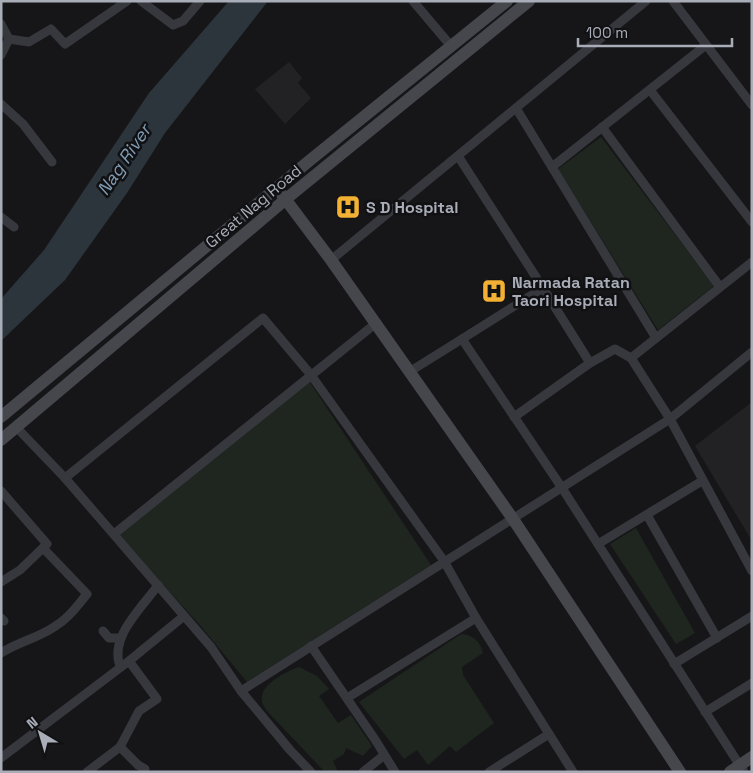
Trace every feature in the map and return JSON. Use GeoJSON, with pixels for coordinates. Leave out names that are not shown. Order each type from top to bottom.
{"type":"FeatureCollection","features":[{"type":"Feature","properties":{"kind":"main road","name":"Great Nag Road"},"geometry":{"type":"LineString","coordinates":[[1,417],[277,188],[507,1]]}},
{"type":"Feature","properties":{"kind":"main road","name":"Great Nag Road"},"geometry":{"type":"LineString","coordinates":[[1,440],[286,199],[529,1]]}},
{"type":"Feature","properties":{"kind":"main road"},"geometry":{"type":"LineString","coordinates":[[277,188],[331,260],[513,518],[680,772]]}},
{"type":"Feature","properties":{"kind":"main road"},"geometry":{"type":"LineString","coordinates":[[738,769],[752,757]]}},
{"type":"Feature","properties":{"kind":"street"},"geometry":{"type":"LineString","coordinates":[[1,55],[4,33],[29,42],[51,29],[65,44],[127,1]]}},
{"type":"Feature","properties":{"kind":"street"},"geometry":{"type":"LineString","coordinates":[[141,1],[173,25],[183,21],[200,1]]}},
{"type":"Feature","properties":{"kind":"street"},"geometry":{"type":"LineString","coordinates":[[413,1],[451,46]]}},
{"type":"Feature","properties":{"kind":"street"},"geometry":{"type":"LineString","coordinates":[[331,260],[646,1]]}},
{"type":"Feature","properties":{"kind":"street"},"geometry":{"type":"LineString","coordinates":[[673,1],[752,105]]}},
{"type":"Feature","properties":{"kind":"street"},"geometry":{"type":"LineString","coordinates":[[552,167],[706,45]]}},
{"type":"Feature","properties":{"kind":"street"},"geometry":{"type":"LineString","coordinates":[[650,90],[752,222]]}},
{"type":"Feature","properties":{"kind":"street"},"geometry":{"type":"LineString","coordinates":[[1,104],[23,124],[52,162]]}},
{"type":"Feature","properties":{"kind":"street"},"geometry":{"type":"LineString","coordinates":[[516,108],[656,338]]}},
{"type":"Feature","properties":{"kind":"street"},"geometry":{"type":"LineString","coordinates":[[602,127],[720,287]]}},
{"type":"Feature","properties":{"kind":"street"},"geometry":{"type":"LineString","coordinates":[[458,156],[590,363]]}},
{"type":"Feature","properties":{"kind":"street"},"geometry":{"type":"LineString","coordinates":[[1,217],[14,228]]}},
{"type":"Feature","properties":{"kind":"street"},"geometry":{"type":"LineString","coordinates":[[631,358],[752,262]]}},
{"type":"Feature","properties":{"kind":"street"},"geometry":{"type":"LineString","coordinates":[[409,372],[542,288]]}},
{"type":"Feature","properties":{"kind":"street"},"geometry":{"type":"LineString","coordinates":[[65,478],[263,318],[311,375],[444,561],[476,618],[573,772]]}},
{"type":"Feature","properties":{"kind":"street"},"geometry":{"type":"LineString","coordinates":[[114,534],[375,324]]}},
{"type":"Feature","properties":{"kind":"street"},"geometry":{"type":"LineString","coordinates":[[462,339],[598,544],[705,712],[738,769]]}},
{"type":"Feature","properties":{"kind":"street"},"geometry":{"type":"LineString","coordinates":[[514,417],[590,363],[615,349],[631,358],[670,419],[752,570]]}},
{"type":"Feature","properties":{"kind":"street"},"geometry":{"type":"LineString","coordinates":[[241,690],[670,419],[752,352]]}},
{"type":"Feature","properties":{"kind":"street"},"geometry":{"type":"LineString","coordinates":[[17,428],[65,478],[158,585],[211,647],[241,690],[290,750],[312,772]]}},
{"type":"Feature","properties":{"kind":"street"},"geometry":{"type":"LineString","coordinates":[[598,544],[702,481]]}},
{"type":"Feature","properties":{"kind":"street"},"geometry":{"type":"LineString","coordinates":[[1,491],[47,544],[20,570],[1,582]]}},
{"type":"Feature","properties":{"kind":"street"},"geometry":{"type":"LineString","coordinates":[[647,515],[717,638]]}},
{"type":"Feature","properties":{"kind":"street"},"geometry":{"type":"LineString","coordinates":[[1,653],[15,644],[54,628],[70,615],[87,594],[43,548]]}},
{"type":"Feature","properties":{"kind":"street"},"geometry":{"type":"LineString","coordinates":[[120,666],[116,656],[120,638],[158,585]]}},
{"type":"Feature","properties":{"kind":"street"},"geometry":{"type":"LineString","coordinates":[[1,758],[129,661],[184,616]]}},
{"type":"Feature","properties":{"kind":"street"},"geometry":{"type":"LineString","coordinates":[[674,664],[752,616]]}},
{"type":"Feature","properties":{"kind":"street"},"geometry":{"type":"LineString","coordinates":[[347,698],[476,618]]}},
{"type":"Feature","properties":{"kind":"street"},"geometry":{"type":"LineString","coordinates":[[103,631],[109,638],[120,638]]}},
{"type":"Feature","properties":{"kind":"street"},"geometry":{"type":"LineString","coordinates":[[311,646],[395,772]]}},
{"type":"Feature","properties":{"kind":"street"},"geometry":{"type":"LineString","coordinates":[[87,772],[120,747],[139,710],[157,699],[129,661]]}},
{"type":"Feature","properties":{"kind":"street"},"geometry":{"type":"LineString","coordinates":[[705,712],[752,683]]}},
{"type":"Feature","properties":{"kind":"street"},"geometry":{"type":"LineString","coordinates":[[489,772],[549,734]]}},
{"type":"Feature","properties":{"kind":"street"},"geometry":{"type":"LineString","coordinates":[[120,747],[138,765],[145,769]]}},
{"type":"Feature","properties":{"kind":"street"},"geometry":{"type":"LineString","coordinates":[[364,772],[383,756]]}},
{"type":"Feature","properties":{"kind":"shaded area"},"geometry":{"type":"Polygon","coordinates":[[[289,62],[302,78],[298,83],[311,98],[285,124],[255,89],[289,62]]]}},
{"type":"Feature","properties":{"kind":"shaded area"},"geometry":{"type":"Polygon","coordinates":[[[601,137],[714,286],[658,330],[558,169],[601,137]]]}},
{"type":"Feature","properties":{"kind":"shaded area"},"geometry":{"type":"Polygon","coordinates":[[[309,381],[431,565],[247,682],[198,623],[117,534],[309,381]]]}},
{"type":"Feature","properties":{"kind":"shaded area"},"geometry":{"type":"Polygon","coordinates":[[[752,402],[752,541],[695,446],[752,402]]]}},
{"type":"Feature","properties":{"kind":"shaded area"},"geometry":{"type":"Polygon","coordinates":[[[636,528],[695,633],[676,644],[610,544],[636,528]]]}},
{"type":"Feature","properties":{"kind":"shaded area"},"geometry":{"type":"Polygon","coordinates":[[[461,634],[472,637],[482,649],[483,653],[462,667],[463,675],[494,723],[456,752],[450,746],[428,765],[417,750],[404,759],[359,702],[461,634]]]}},
{"type":"Feature","properties":{"kind":"shaded area"},"geometry":{"type":"Polygon","coordinates":[[[299,667],[317,676],[329,689],[319,696],[338,723],[351,715],[372,746],[363,756],[346,748],[344,754],[333,761],[338,772],[323,770],[267,711],[262,703],[265,689],[275,679],[299,667]]]}},
{"type":"Feature","properties":{"kind":"water","name":"Nag River"},"geometry":{"type":"Polygon","coordinates":[[[229,1],[268,1],[165,133],[127,193],[65,280],[1,341],[1,299],[44,250],[149,93],[229,1]]]}},
{"type":"Feature","properties":{"kind":"place","name":"S D Hospital"},"geometry":{"type":"Point","coordinates":[348,207]}},
{"type":"Feature","properties":{"kind":"place","name":"Narmada Ratan Taori Hospital"},"geometry":{"type":"Point","coordinates":[494,291]}}]}
